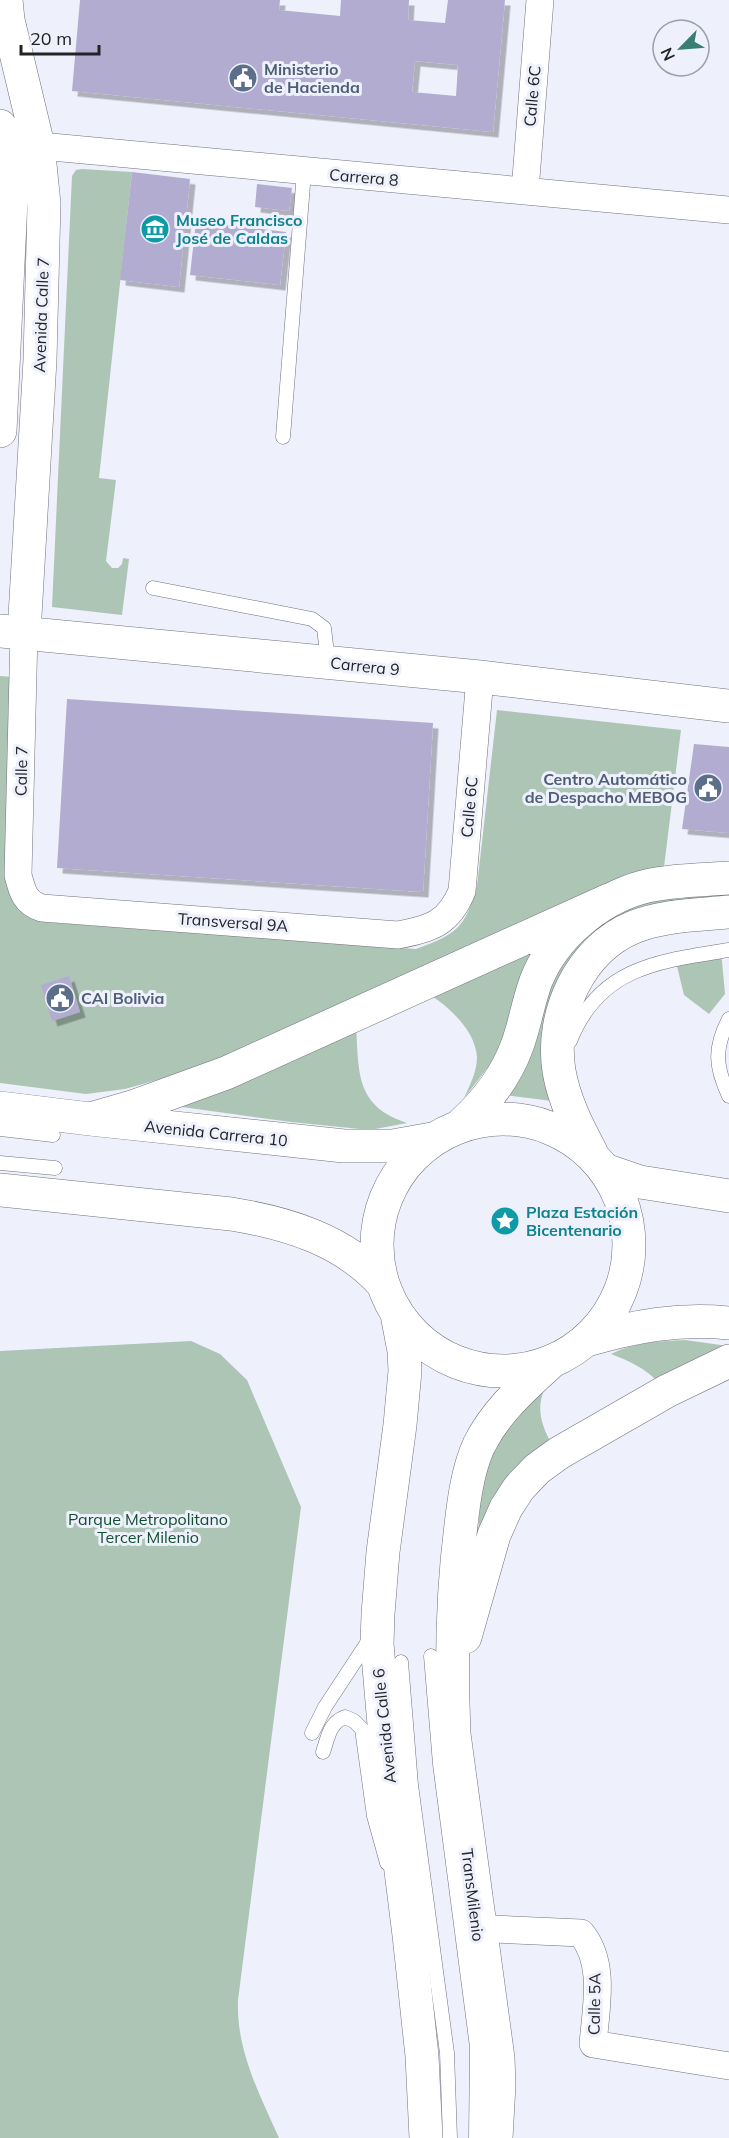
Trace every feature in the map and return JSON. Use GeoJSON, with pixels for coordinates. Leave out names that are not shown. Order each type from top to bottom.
{"type":"FeatureCollection","features":[{"type":"Feature","properties":{"kind":"main road","name":"Avenida Calle 7"},"geometry":{"type":"LineString","coordinates":[[6,0],[8,20],[38,145],[45,230],[40,360],[12,632]]}},
{"type":"Feature","properties":{"kind":"main road","name":"Avenida Calle 7"},"geometry":{"type":"LineString","coordinates":[[0,431],[11,201],[9,160],[2,137]]}},
{"type":"Feature","properties":{"kind":"main road","name":"Carrera 9"},"geometry":{"type":"LineString","coordinates":[[12,632],[480,677],[729,706]]}},
{"type":"Feature","properties":{"kind":"main road"},"geometry":{"type":"LineString","coordinates":[[90,1119],[135,1106],[226,1073],[609,900],[644,887],[729,878]]}},
{"type":"Feature","properties":{"kind":"main road"},"geometry":{"type":"LineString","coordinates":[[462,1124],[491,1092],[509,1064],[517,1047],[537,978],[549,957],[572,930],[609,900]]}},
{"type":"Feature","properties":{"kind":"main road"},"geometry":{"type":"LineString","coordinates":[[729,912],[650,921],[615,936],[594,953],[576,977],[564,1008],[558,1039],[559,1068],[573,1119],[599,1163],[621,1198],[628,1228],[628,1262],[622,1289],[608,1317],[587,1340],[570,1353],[550,1363],[527,1370],[477,1369],[454,1362],[413,1334],[397,1314],[383,1284],[377,1257],[377,1229],[383,1202],[395,1178],[412,1156],[432,1139],[462,1124],[490,1118],[505,1118],[547,1126],[573,1139],[599,1163],[639,1182],[729,1196]]}},
{"type":"Feature","properties":{"kind":"main road","name":"Avenida Carrera 10"},"geometry":{"type":"LineString","coordinates":[[0,1108],[344,1146],[393,1146],[432,1139]]}},
{"type":"Feature","properties":{"kind":"main road"},"geometry":{"type":"LineString","coordinates":[[0,1190],[231,1214],[268,1220],[309,1233],[345,1252],[370,1270],[383,1284]]}},
{"type":"Feature","properties":{"kind":"main road","name":"Avenida Calle 6"},"geometry":{"type":"LineString","coordinates":[[397,1314],[405,1371],[377,1628],[386,1752],[422,2056],[426,2138]]}},
{"type":"Feature","properties":{"kind":"main road"},"geometry":{"type":"LineString","coordinates":[[587,1340],[627,1328],[657,1323],[685,1320],[729,1323]]}},
{"type":"Feature","properties":{"kind":"main road"},"geometry":{"type":"LineString","coordinates":[[452,1685],[494,1535],[519,1488],[537,1468],[559,1453],[667,1390],[729,1361]]}},
{"type":"Feature","properties":{"kind":"main road"},"geometry":{"type":"LineString","coordinates":[[496,2138],[498,2058],[454,1734],[452,1685],[456,1560],[471,1470],[479,1446],[501,1411],[550,1363]]}},
{"type":"Feature","properties":{"kind":"street","name":"Calle 6C"},"geometry":{"type":"LineString","coordinates":[[525,191],[540,0]]}},
{"type":"Feature","properties":{"kind":"street","name":"Carrera 8"},"geometry":{"type":"LineString","coordinates":[[2,137],[38,145],[304,172],[729,210]]}},
{"type":"Feature","properties":{"kind":"street"},"geometry":{"type":"LineString","coordinates":[[2,358],[40,360]]}},
{"type":"Feature","properties":{"kind":"street","name":"Calle 7"},"geometry":{"type":"LineString","coordinates":[[12,632],[18,875],[25,897],[33,905]]}},
{"type":"Feature","properties":{"kind":"street","name":"Calle 6C"},"geometry":{"type":"LineString","coordinates":[[433,926],[446,917],[455,906],[462,891],[480,677]]}},
{"type":"Feature","properties":{"kind":"street","name":"Transversal 9A"},"geometry":{"type":"LineString","coordinates":[[33,905],[42,908],[398,934],[433,926]]}},
{"type":"Feature","properties":{"kind":"street","name":"Calle 5A"},"geometry":{"type":"LineString","coordinates":[[494,1929],[581,1933],[589,1942],[598,1977],[593,2044],[729,2066]]}},
{"type":"Feature","properties":{"kind":"lane"},"geometry":{"type":"LineString","coordinates":[[282,437],[304,172]]}},
{"type":"Feature","properties":{"kind":"lane"},"geometry":{"type":"LineString","coordinates":[[153,588],[312,619],[324,628],[328,662]]}},
{"type":"Feature","properties":{"kind":"lane"},"geometry":{"type":"LineString","coordinates":[[559,1068],[585,1011],[608,987],[639,968],[675,958],[729,950]]}},
{"type":"Feature","properties":{"kind":"lane"},"geometry":{"type":"LineString","coordinates":[[729,1018],[720,1036],[717,1056],[720,1077],[729,1096]]}},
{"type":"Feature","properties":{"kind":"lane"},"geometry":{"type":"LineString","coordinates":[[0,1129],[53,1135]]}},
{"type":"Feature","properties":{"kind":"lane"},"geometry":{"type":"LineString","coordinates":[[0,1163],[55,1168]]}},
{"type":"Feature","properties":{"kind":"lane"},"geometry":{"type":"LineString","coordinates":[[312,1733],[325,1707],[377,1628]]}},
{"type":"Feature","properties":{"kind":"lane","name":"TransMilenio"},"geometry":{"type":"LineString","coordinates":[[431,1656],[440,1764],[477,2047],[476,2138]]}},
{"type":"Feature","properties":{"kind":"lane"},"geometry":{"type":"LineString","coordinates":[[401,1662],[411,1785],[447,2053],[450,2138]]}},
{"type":"Feature","properties":{"kind":"lane"},"geometry":{"type":"LineString","coordinates":[[323,1752],[332,1726],[337,1720],[345,1717],[354,1721],[362,1729],[379,1840],[388,1866],[405,1900]]}},
{"type":"Feature","properties":{"kind":"green space"},"geometry":{"type":"Polygon","coordinates":[[[76,170],[132,172],[99,478],[116,480],[106,561],[112,568],[118,568],[123,558],[129,559],[122,615],[52,607],[72,176],[76,170]]]}},
{"type":"Feature","properties":{"kind":"green space"},"geometry":{"type":"Polygon","coordinates":[[[0,676],[13,677],[30,916],[44,922],[416,949],[441,939],[457,928],[463,920],[477,886],[497,710],[681,730],[664,867],[196,1069],[125,1089],[86,1094],[0,1083],[0,676]]]}},
{"type":"Feature","properties":{"kind":"green space"},"geometry":{"type":"Polygon","coordinates":[[[729,889],[729,899],[588,942],[552,1101],[504,1095],[555,967],[607,915],[644,901],[729,889]]]}},
{"type":"Feature","properties":{"kind":"green space"},"geometry":{"type":"Polygon","coordinates":[[[540,945],[499,1053],[464,1098],[476,1067],[475,1047],[460,1020],[429,994],[540,945]]]}},
{"type":"Feature","properties":{"kind":"green space"},"geometry":{"type":"Polygon","coordinates":[[[721,951],[725,994],[709,1014],[684,995],[675,958],[721,951]]]}},
{"type":"Feature","properties":{"kind":"green space"},"geometry":{"type":"Polygon","coordinates":[[[356,1026],[360,1072],[369,1097],[390,1116],[407,1123],[370,1130],[175,1106],[356,1026]]]}},
{"type":"Feature","properties":{"kind":"green space"},"geometry":{"type":"Polygon","coordinates":[[[685,1340],[728,1346],[658,1382],[636,1365],[611,1354],[638,1345],[685,1340]]]}},
{"type":"Feature","properties":{"kind":"green space","name":"Parque Metropolitano Tercer Milenio"},"geometry":{"type":"Polygon","coordinates":[[[191,1341],[220,1354],[247,1380],[301,1507],[238,2000],[241,2036],[250,2071],[279,2138],[0,2138],[0,1351],[191,1341]]]}},
{"type":"Feature","properties":{"kind":"green space"},"geometry":{"type":"Polygon","coordinates":[[[545,1388],[540,1408],[544,1428],[550,1441],[478,1534],[483,1482],[491,1452],[507,1426],[545,1388]]]}},
{"type":"Feature","properties":{"kind":"building","name":"Ministerio de Hacienda"},"geometry":{"type":"Polygon","coordinates":[[[80,0],[280,0],[279,10],[340,16],[341,0],[409,0],[408,20],[445,23],[448,0],[505,0],[493,132],[72,91],[80,0]],[[415,61],[412,92],[456,96],[458,65],[415,61]]]}},
{"type":"Feature","properties":{"kind":"building","name":"Museo Francisco José de Caldas"},"geometry":{"type":"Polygon","coordinates":[[[132,172],[190,179],[179,287],[120,280],[132,172]]]}},
{"type":"Feature","properties":{"kind":"building"},"geometry":{"type":"Polygon","coordinates":[[[257,184],[292,188],[289,211],[255,207],[257,184]]]}},
{"type":"Feature","properties":{"kind":"building"},"geometry":{"type":"Polygon","coordinates":[[[196,221],[286,232],[280,285],[190,275],[196,221]]]}},
{"type":"Feature","properties":{"kind":"building"},"geometry":{"type":"Polygon","coordinates":[[[67,699],[433,723],[423,892],[57,868],[67,699]]]}},
{"type":"Feature","properties":{"kind":"building","name":"Centro Automático de Despacho MEBOG"},"geometry":{"type":"Polygon","coordinates":[[[694,744],[729,747],[729,833],[682,829],[694,744]]]}},
{"type":"Feature","properties":{"kind":"building","name":"CAI Bolivia"},"geometry":{"type":"Polygon","coordinates":[[[69,976],[80,1012],[52,1021],[41,985],[69,976]]]}},
{"type":"Feature","properties":{"kind":"place","name":"Ministerio de Hacienda"},"geometry":{"type":"Point","coordinates":[243,78]}},
{"type":"Feature","properties":{"kind":"place","name":"Museo Francisco José de Caldas"},"geometry":{"type":"Point","coordinates":[155,229]}},
{"type":"Feature","properties":{"kind":"place","name":"Centro Automático de Despacho MEBOG"},"geometry":{"type":"Point","coordinates":[708,788]}},
{"type":"Feature","properties":{"kind":"place","name":"CAI Bolivia"},"geometry":{"type":"Point","coordinates":[60,998]}},
{"type":"Feature","properties":{"kind":"place","name":"Plaza Estación Bicentenario"},"geometry":{"type":"Point","coordinates":[505,1221]}}]}
